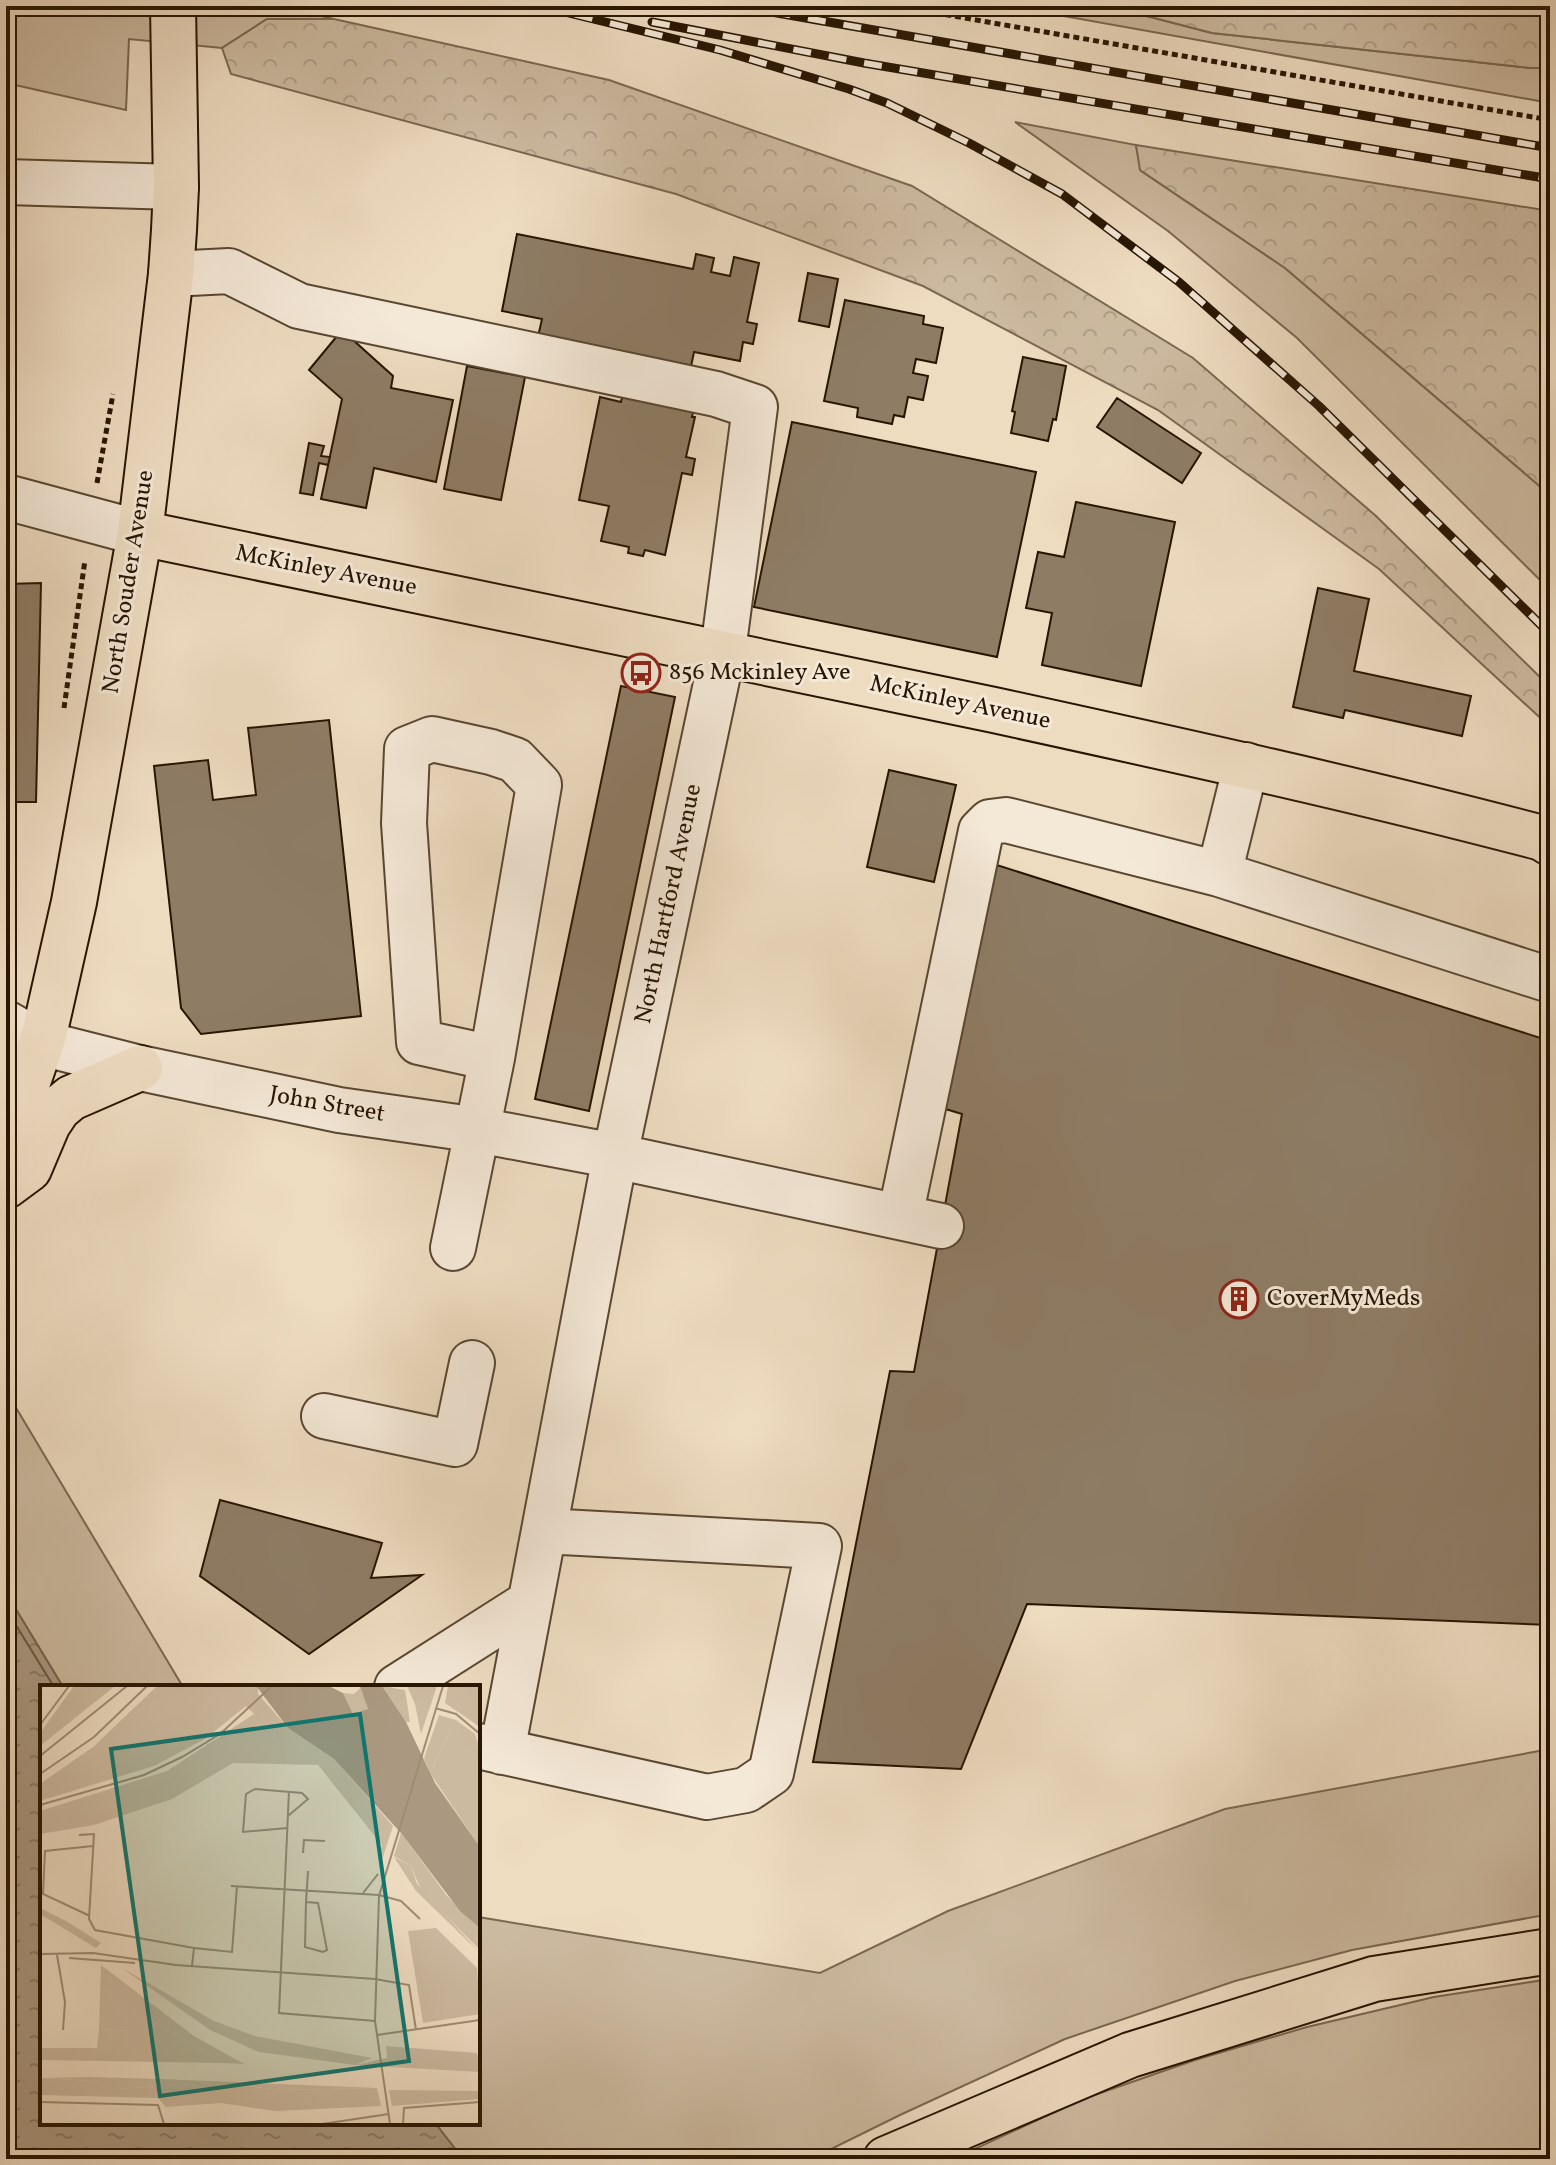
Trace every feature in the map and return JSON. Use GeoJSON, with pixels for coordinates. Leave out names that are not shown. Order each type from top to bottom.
{"type":"FeatureCollection","features":[{"type":"Feature","properties":{"kind":"main road","name":"North Souder Avenue"},"geometry":{"type":"LineString","coordinates":[[6,1146],[24,1033],[74,902],[140,533],[171,274],[176,187],[173,6]]}},
{"type":"Feature","properties":{"kind":"main road","name":"McKinley Avenue"},"geometry":{"type":"LineString","coordinates":[[140,533],[723,651],[1246,765],[1547,840]]}},
{"type":"Feature","properties":{"kind":"main road"},"geometry":{"type":"LineString","coordinates":[[6,1186],[29,1169],[48,1124],[58,1109],[71,1098],[140,1068]]}},
{"type":"Feature","properties":{"kind":"main road"},"geometry":{"type":"LineString","coordinates":[[886,2159],[1130,2055],[1187,2037],[1374,1979],[1550,1951]]}},
{"type":"Feature","properties":{"kind":"street"},"geometry":{"type":"LineString","coordinates":[[6,182],[176,187]]}},
{"type":"Feature","properties":{"kind":"street","name":"North Hartford Avenue"},"geometry":{"type":"LineString","coordinates":[[171,274],[229,271],[299,306],[716,394],[755,407],[723,651],[615,1156],[529,1603],[490,1749]]}},
{"type":"Feature","properties":{"kind":"street"},"geometry":{"type":"LineString","coordinates":[[6,497],[140,533]]}},
{"type":"Feature","properties":{"kind":"street"},"geometry":{"type":"LineString","coordinates":[[453,1248],[492,1058],[539,785],[515,760],[432,739],[407,749],[404,823],[419,1042],[492,1058]]}},
{"type":"Feature","properties":{"kind":"street"},"geometry":{"type":"LineString","coordinates":[[1246,765],[1219,874],[1550,980]]}},
{"type":"Feature","properties":{"kind":"street","name":"John Street"},"geometry":{"type":"LineString","coordinates":[[24,1033],[140,1068],[339,1110],[478,1130],[615,1156],[921,1221],[981,831],[990,822],[1006,820],[1219,874]]}},
{"type":"Feature","properties":{"kind":"street"},"geometry":{"type":"LineString","coordinates":[[324,1416],[455,1444],[472,1363]]}},
{"type":"Feature","properties":{"kind":"street"},"geometry":{"type":"LineString","coordinates":[[490,1749],[707,1797],[746,1790],[771,1773],[819,1546],[544,1531]]}},
{"type":"Feature","properties":{"kind":"street"},"geometry":{"type":"LineString","coordinates":[[400,1685],[529,1603]]}},
{"type":"Feature","properties":{"kind":"path"},"geometry":{"type":"LineString","coordinates":[[896,6],[1550,120]]}},
{"type":"Feature","properties":{"kind":"green space"},"geometry":{"type":"Polygon","coordinates":[[[6,6],[277,6],[334,19],[267,19],[222,48],[129,39],[126,110],[6,83],[6,6]]]}},
{"type":"Feature","properties":{"kind":"green space"},"geometry":{"type":"Polygon","coordinates":[[[1008,6],[1108,6],[1212,33],[1550,68],[1550,103],[1008,6]]]}},
{"type":"Feature","properties":{"kind":"green space"},"geometry":{"type":"Polygon","coordinates":[[[1108,6],[1550,6],[1550,68],[1212,33],[1108,6]]]}},
{"type":"Feature","properties":{"kind":"green space"},"geometry":{"type":"Polygon","coordinates":[[[267,19],[334,19],[609,80],[912,186],[1193,358],[1376,516],[1550,687],[1550,727],[1379,569],[1158,410],[923,286],[676,194],[231,74],[222,48],[267,19]]]}},
{"type":"Feature","properties":{"kind":"green space"},"geometry":{"type":"Polygon","coordinates":[[[1015,122],[1136,145],[1141,171],[1285,268],[1550,495],[1550,590],[1297,338],[1168,231],[1015,122]]]}},
{"type":"Feature","properties":{"kind":"green space"},"geometry":{"type":"Polygon","coordinates":[[[1136,145],[1550,211],[1550,495],[1285,268],[1140,170],[1136,145]]]}},
{"type":"Feature","properties":{"kind":"green space"},"geometry":{"type":"Polygon","coordinates":[[[6,1391],[182,1685],[62,1685],[6,1593],[6,1391]]]}},
{"type":"Feature","properties":{"kind":"green space"},"geometry":{"type":"Polygon","coordinates":[[[1550,1749],[1550,1914],[1352,1950],[1235,1981],[1065,2039],[811,2159],[463,2159],[437,2125],[480,2125],[480,1917],[820,1973],[948,1911],[1225,1809],[1550,1749]]]}},
{"type":"Feature","properties":{"kind":"green space"},"geometry":{"type":"Polygon","coordinates":[[[1550,1979],[1550,2159],[953,2159],[1083,2099],[1195,2060],[1307,2027],[1434,1997],[1550,1979]]]}},
{"type":"Feature","properties":{"kind":"water"},"geometry":{"type":"Polygon","coordinates":[[[6,1593],[62,1685],[40,1685],[40,2125],[437,2125],[463,2159],[6,2159],[6,1593]]]}},
{"type":"Feature","properties":{"kind":"building"},"geometry":{"type":"Polygon","coordinates":[[[517,234],[693,269],[696,254],[714,258],[711,272],[730,276],[734,257],[759,263],[747,322],[757,324],[753,344],[743,342],[740,361],[694,352],[688,381],[535,350],[542,319],[502,311],[517,234]]]}},
{"type":"Feature","properties":{"kind":"building"},"geometry":{"type":"Polygon","coordinates":[[[808,273],[838,279],[829,327],[799,321],[808,273]]]}},
{"type":"Feature","properties":{"kind":"building"},"geometry":{"type":"Polygon","coordinates":[[[845,300],[924,316],[923,324],[943,328],[936,363],[916,359],[913,373],[928,376],[923,400],[908,397],[904,417],[894,415],[892,424],[857,417],[858,408],[824,401],[845,300]]]}},
{"type":"Feature","properties":{"kind":"building"},"geometry":{"type":"Polygon","coordinates":[[[342,330],[393,376],[391,388],[453,400],[436,482],[374,468],[366,508],[321,499],[342,399],[309,370],[342,330]]]}},
{"type":"Feature","properties":{"kind":"building"},"geometry":{"type":"Polygon","coordinates":[[[1023,357],[1066,366],[1056,420],[1053,419],[1048,441],[1011,433],[1015,412],[1012,411],[1023,357]]]}},
{"type":"Feature","properties":{"kind":"building"},"geometry":{"type":"Polygon","coordinates":[[[467,366],[525,377],[501,500],[444,489],[467,366]]]}},
{"type":"Feature","properties":{"kind":"building"},"geometry":{"type":"Polygon","coordinates":[[[623,393],[694,408],[692,417],[695,417],[686,457],[695,459],[692,475],[682,473],[665,555],[645,550],[643,556],[628,553],[629,547],[601,541],[609,506],[579,500],[600,397],[621,402],[623,393]]]}},
{"type":"Feature","properties":{"kind":"building"},"geometry":{"type":"Polygon","coordinates":[[[1117,398],[1201,453],[1182,483],[1097,427],[1117,398]]]}},
{"type":"Feature","properties":{"kind":"building"},"geometry":{"type":"Polygon","coordinates":[[[792,422],[1036,472],[997,657],[754,607],[792,422]]]}},
{"type":"Feature","properties":{"kind":"building"},"geometry":{"type":"Polygon","coordinates":[[[309,443],[324,446],[321,456],[330,457],[328,465],[319,463],[313,495],[300,493],[309,443]]]}},
{"type":"Feature","properties":{"kind":"building"},"geometry":{"type":"Polygon","coordinates":[[[1076,502],[1175,522],[1141,686],[1042,665],[1052,613],[1026,608],[1038,552],[1064,557],[1076,502]]]}},
{"type":"Feature","properties":{"kind":"building"},"geometry":{"type":"Polygon","coordinates":[[[41,583],[36,802],[6,802],[6,584],[41,583]]]}},
{"type":"Feature","properties":{"kind":"building"},"geometry":{"type":"Polygon","coordinates":[[[1318,588],[1369,599],[1354,671],[1471,696],[1462,736],[1345,710],[1343,718],[1293,707],[1318,588]]]}},
{"type":"Feature","properties":{"kind":"building"},"geometry":{"type":"Polygon","coordinates":[[[621,686],[675,697],[589,1111],[535,1099],[621,686]]]}},
{"type":"Feature","properties":{"kind":"building"},"geometry":{"type":"Polygon","coordinates":[[[329,720],[361,1016],[201,1034],[181,1008],[154,766],[208,760],[213,800],[256,795],[248,728],[329,720]]]}},
{"type":"Feature","properties":{"kind":"building"},"geometry":{"type":"Polygon","coordinates":[[[889,770],[956,785],[934,882],[867,867],[889,770]]]}},
{"type":"Feature","properties":{"kind":"building","name":"CoverMyMeds"},"geometry":{"type":"Polygon","coordinates":[[[981,860],[1550,1041],[1550,1625],[1027,1604],[961,1769],[813,1762],[890,1371],[914,1372],[962,1114],[929,1104],[981,860]]]}},
{"type":"Feature","properties":{"kind":"building"},"geometry":{"type":"Polygon","coordinates":[[[220,1500],[382,1543],[371,1578],[422,1575],[309,1654],[200,1576],[220,1500]]]}},
{"type":"Feature","properties":{"kind":"railway"},"geometry":{"type":"LineString","coordinates":[[540,6],[720,50],[849,89],[887,103],[969,143],[1062,194],[1179,282],[1319,406],[1550,634]]}},
{"type":"Feature","properties":{"kind":"railway"},"geometry":{"type":"LineString","coordinates":[[737,6],[1550,148]]}},
{"type":"Feature","properties":{"kind":"railway"},"geometry":{"type":"LineString","coordinates":[[652,22],[864,63],[1550,179]]}},
{"type":"Feature","properties":{"kind":"place","name":"856 Mckinley Ave"},"geometry":{"type":"Point","coordinates":[641,673]}},
{"type":"Feature","properties":{"kind":"place","name":"CoverMyMeds"},"geometry":{"type":"Point","coordinates":[1239,1299]}}]}
